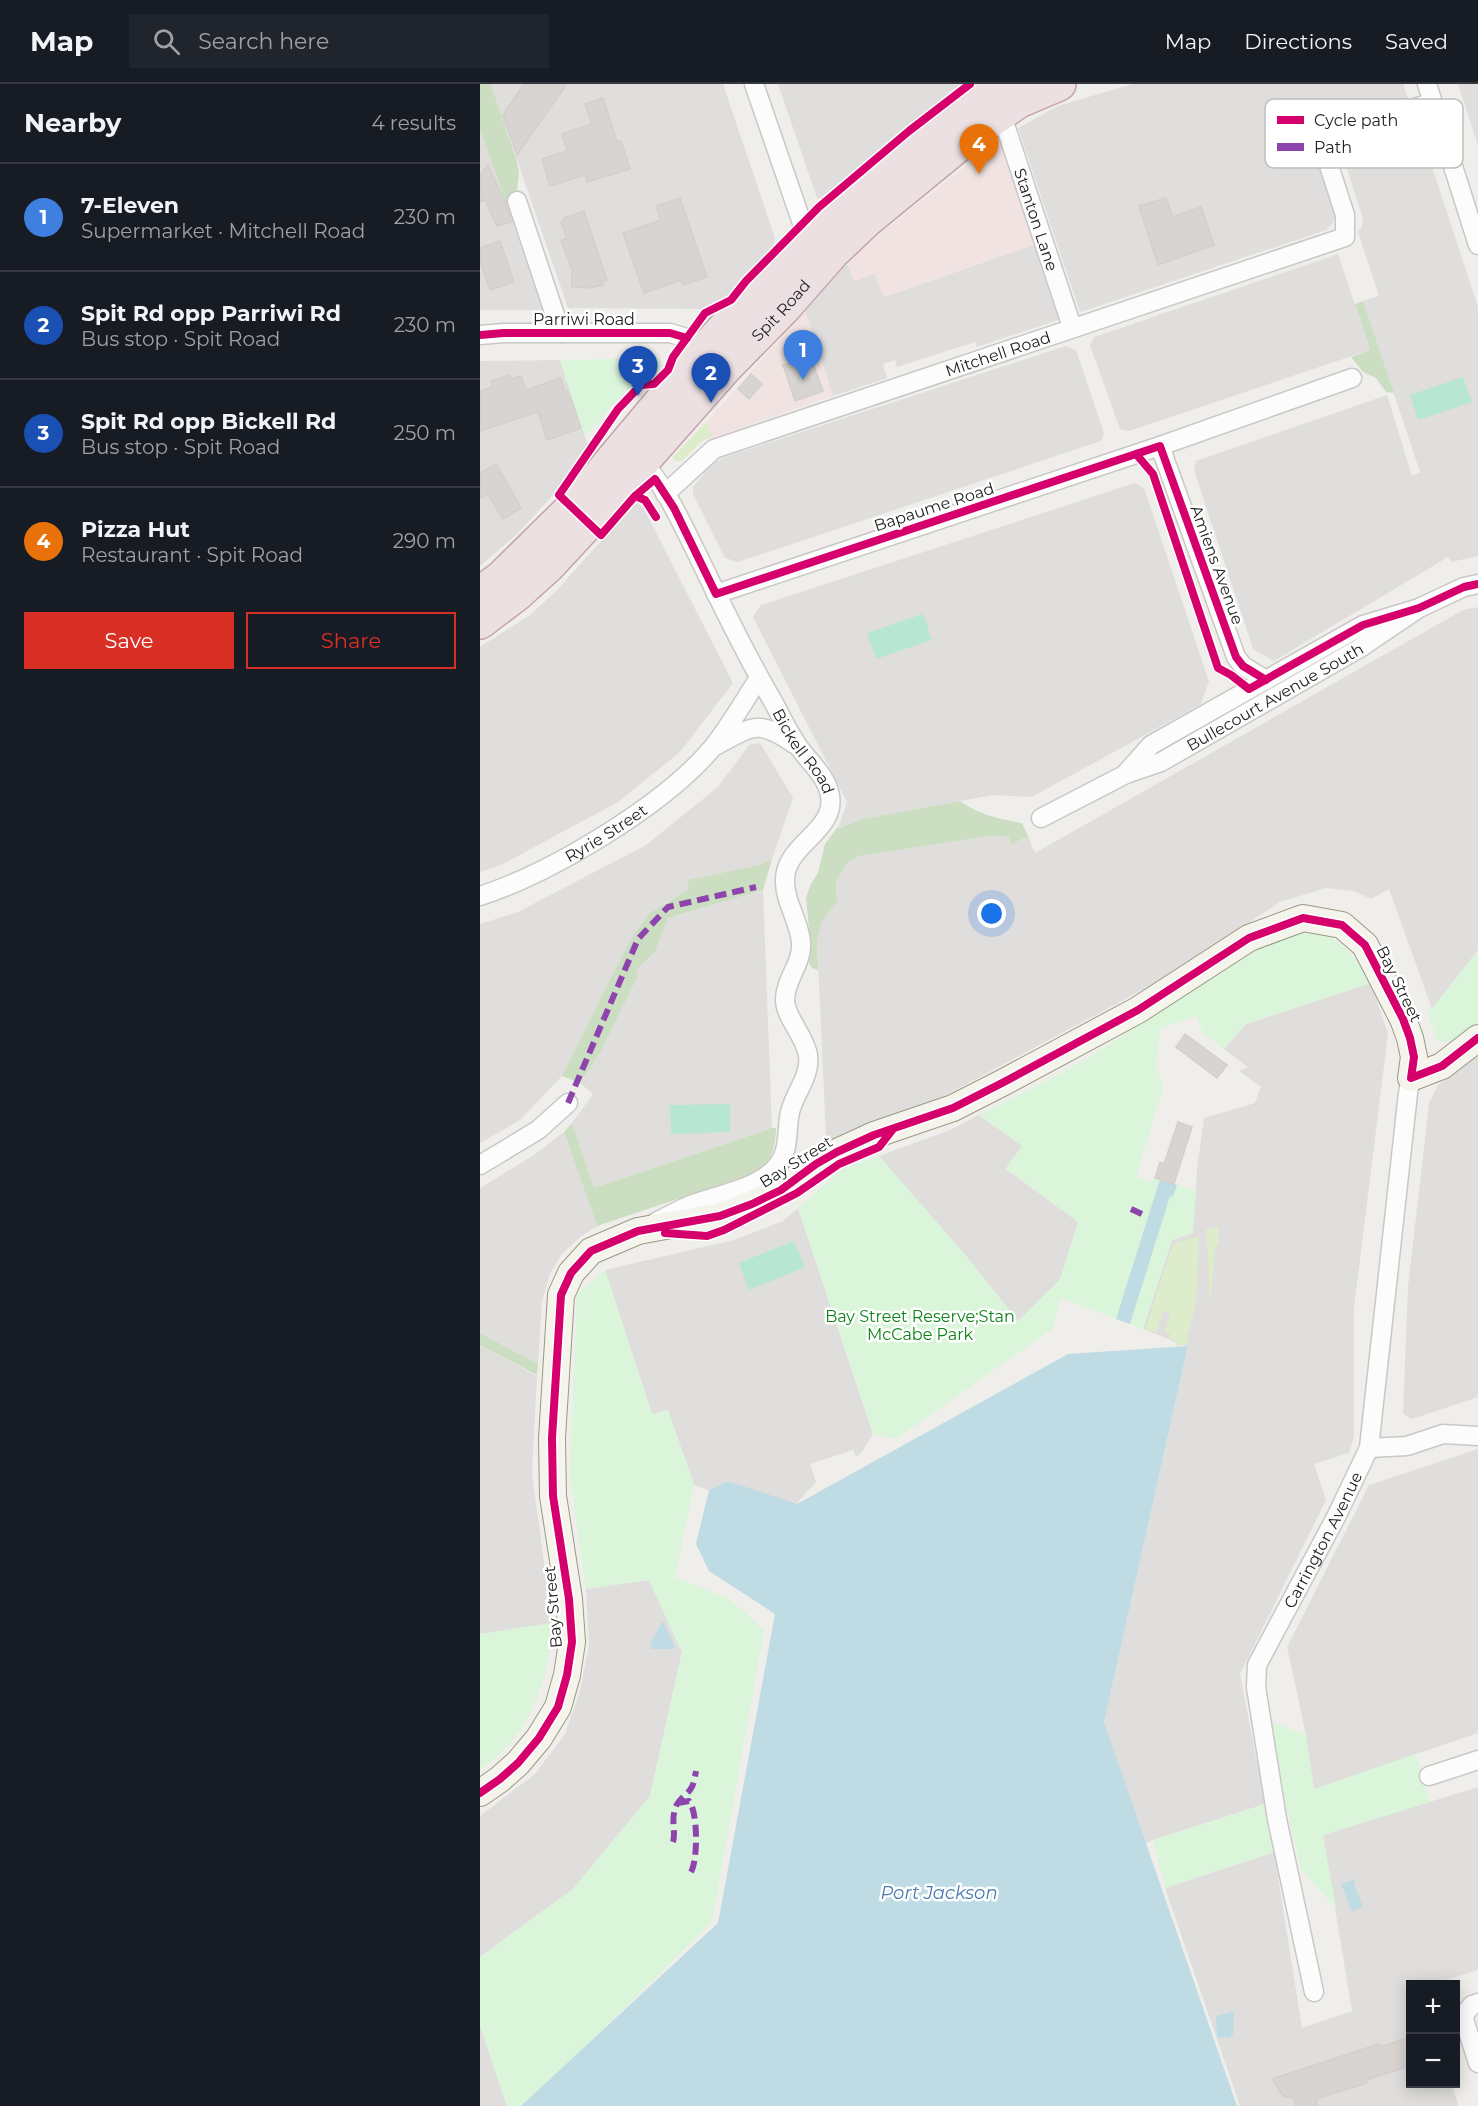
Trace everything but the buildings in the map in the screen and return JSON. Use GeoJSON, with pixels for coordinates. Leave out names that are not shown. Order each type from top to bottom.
{"type":"FeatureCollection","features":[{"type":"Feature","properties":{"kind":"highway","name":"Spit Road"},"geometry":{"type":"LineString","coordinates":[[480,593],[501,578],[572,508],[724,369],[783,309],[824,244],[897,164],[977,101],[1025,98],[1059,84]]}},
{"type":"Feature","properties":{"kind":"highway","name":"Spit Road"},"geometry":{"type":"LineString","coordinates":[[480,622],[517,594],[548,566],[588,523],[706,348],[786,262],[824,244]]}},
{"type":"Feature","properties":{"kind":"street"},"geometry":{"type":"LineString","coordinates":[[754,84],[802,223],[824,244]]}},
{"type":"Feature","properties":{"kind":"street"},"geometry":{"type":"LineString","coordinates":[[1427,84],[1432,99]]}},
{"type":"Feature","properties":{"kind":"street","name":"Stanton Lane"},"geometry":{"type":"LineString","coordinates":[[1001,99],[1006,128],[1072,327]]}},
{"type":"Feature","properties":{"kind":"street","name":"Mitchell Road"},"geometry":{"type":"LineString","coordinates":[[665,494],[714,449],[1345,237],[1345,215],[1330,168]]}},
{"type":"Feature","properties":{"kind":"street"},"geometry":{"type":"LineString","coordinates":[[1454,168],[1478,245]]}},
{"type":"Feature","properties":{"kind":"street"},"geometry":{"type":"LineString","coordinates":[[517,201],[561,333]]}},
{"type":"Feature","properties":{"kind":"street","name":"Parriwi Road"},"geometry":{"type":"LineString","coordinates":[[480,335],[670,333],[687,338],[706,348]]}},
{"type":"Feature","properties":{"kind":"street","name":"Bapaume Road"},"geometry":{"type":"LineString","coordinates":[[716,594],[1160,446],[1352,378]]}},
{"type":"Feature","properties":{"kind":"street","name":"Amiens Avenue"},"geometry":{"type":"LineString","coordinates":[[1160,446],[1236,657],[1243,666],[1266,680]]}},
{"type":"Feature","properties":{"kind":"street","name":"Bickell Road"},"geometry":{"type":"LineString","coordinates":[[634,453],[674,508],[759,678],[798,746],[827,785],[830,797],[830,809],[818,829],[791,857],[785,879],[788,899],[801,940],[801,951],[786,992],[785,1002],[787,1011],[806,1044],[809,1065],[791,1110],[784,1154],[778,1165],[761,1180],[692,1204],[638,1231]]}},
{"type":"Feature","properties":{"kind":"street","name":"Bullecourt Avenue South"},"geometry":{"type":"LineString","coordinates":[[1126,774],[1152,745],[1363,625],[1419,608],[1478,584]]}},
{"type":"Feature","properties":{"kind":"street","name":"Bullecourt Avenue South"},"geometry":{"type":"LineString","coordinates":[[1041,818],[1126,774],[1161,762],[1360,648],[1419,608]]}},
{"type":"Feature","properties":{"kind":"street","name":"Ryrie Street"},"geometry":{"type":"LineString","coordinates":[[480,896],[529,876],[584,846],[637,813],[677,782],[714,746],[759,678]]}},
{"type":"Feature","properties":{"kind":"street","name":"Ryrie Street"},"geometry":{"type":"LineString","coordinates":[[714,746],[750,728],[762,727],[782,735],[798,746]]}},
{"type":"Feature","properties":{"kind":"street","name":"Bay Street"},"geometry":{"type":"LineString","coordinates":[[480,1793],[518,1763],[538,1738],[558,1707],[567,1675],[572,1642],[569,1599],[553,1496],[552,1438],[561,1295],[571,1273],[591,1251],[638,1231],[720,1216],[782,1190],[816,1164],[837,1152],[874,1135],[953,1108],[1138,1010],[1249,938],[1303,918],[1342,925],[1365,945],[1403,1019],[1410,1038],[1414,1057],[1411,1078]]}},
{"type":"Feature","properties":{"kind":"street"},"geometry":{"type":"LineString","coordinates":[[1411,1078],[1442,1066],[1478,1038]]}},
{"type":"Feature","properties":{"kind":"street","name":"Carrington Avenue"},"geometry":{"type":"LineString","coordinates":[[1314,1992],[1277,1819],[1256,1687],[1257,1665],[1336,1517],[1369,1448],[1411,1078]]}},
{"type":"Feature","properties":{"kind":"street"},"geometry":{"type":"LineString","coordinates":[[480,1165],[538,1130],[568,1103]]}},
{"type":"Feature","properties":{"kind":"street"},"geometry":{"type":"LineString","coordinates":[[1369,1448],[1407,1446],[1443,1434],[1478,1436]]}},
{"type":"Feature","properties":{"kind":"street"},"geometry":{"type":"LineString","coordinates":[[1430,1776],[1478,1760]]}},
{"type":"Feature","properties":{"kind":"street"},"geometry":{"type":"LineString","coordinates":[[1478,2003],[1472,2005],[1463,2016],[1478,2063]]}},
{"type":"Feature","properties":{"kind":"shaded area"},"geometry":{"type":"Polygon","coordinates":[[[491,84],[723,84],[775,238],[773,248],[725,298],[702,309],[568,308],[491,84]]]}},
{"type":"Feature","properties":{"kind":"shaded area"},"geometry":{"type":"Polygon","coordinates":[[[778,84],[965,84],[823,199],[817,198],[778,84]]]}},
{"type":"Feature","properties":{"kind":"shaded area"},"geometry":{"type":"Polygon","coordinates":[[[1132,84],[1403,84],[1408,99],[1265,99],[1265,168],[1320,168],[1335,216],[1333,223],[1326,230],[1080,312],[1018,128],[1058,106],[1132,84]]]}},
{"type":"Feature","properties":{"kind":"shaded area"},"geometry":{"type":"Polygon","coordinates":[[[1458,84],[1478,84],[1478,145],[1463,99],[1458,84]]]}},
{"type":"Feature","properties":{"kind":"shaded area"},"geometry":{"type":"Polygon","coordinates":[[[480,130],[507,206],[543,310],[480,310],[480,130]]]}},
{"type":"Feature","properties":{"kind":"shaded area"},"geometry":{"type":"Polygon","coordinates":[[[1003,136],[1039,243],[883,297],[875,273],[854,281],[847,263],[857,252],[1003,136]]]}},
{"type":"Feature","properties":{"kind":"shaded area"},"geometry":{"type":"Polygon","coordinates":[[[1347,168],[1432,168],[1478,307],[1478,556],[1451,562],[1448,557],[1274,661],[1253,649],[1194,470],[1196,461],[1387,395],[1412,476],[1420,472],[1363,301],[1379,296],[1358,232],[1362,227],[1363,219],[1347,168]]]}},
{"type":"Feature","properties":{"kind":"shaded area"},"geometry":{"type":"Polygon","coordinates":[[[1039,243],[1064,318],[977,347],[975,342],[897,367],[895,360],[883,364],[887,378],[833,396],[805,311],[847,263],[854,281],[875,273],[884,297],[1039,243]]]}},
{"type":"Feature","properties":{"kind":"shaded area"},"geometry":{"type":"Polygon","coordinates":[[[1338,254],[1370,350],[1129,431],[1120,429],[1090,345],[1094,337],[1338,254]]]}},
{"type":"Feature","properties":{"kind":"shaded area"},"geometry":{"type":"Polygon","coordinates":[[[805,311],[833,396],[703,441],[699,430],[805,311]]]}},
{"type":"Feature","properties":{"kind":"shaded area"},"geometry":{"type":"Polygon","coordinates":[[[1066,346],[1076,350],[1104,433],[1101,441],[738,562],[725,558],[693,494],[693,487],[712,464],[725,457],[1066,346]]]}},
{"type":"Feature","properties":{"kind":"shaded area"},"geometry":{"type":"Polygon","coordinates":[[[560,360],[588,446],[568,479],[516,535],[480,566],[480,361],[560,360]]]}},
{"type":"Feature","properties":{"kind":"shaded area"},"geometry":{"type":"Polygon","coordinates":[[[1135,483],[1144,488],[1209,681],[1201,704],[1032,797],[993,795],[862,819],[838,829],[847,802],[753,617],[761,605],[1135,483]]]}},
{"type":"Feature","properties":{"kind":"shaded area"},"geometry":{"type":"Polygon","coordinates":[[[636,502],[643,507],[733,683],[680,752],[618,802],[501,865],[480,872],[480,647],[530,615],[557,590],[636,502]]]}},
{"type":"Feature","properties":{"kind":"shaded area"},"geometry":{"type":"Polygon","coordinates":[[[1478,607],[1478,950],[1432,1009],[1389,889],[1371,899],[1353,891],[1326,888],[1280,902],[1161,980],[933,1102],[834,1141],[826,1136],[817,940],[822,921],[837,902],[836,881],[848,862],[860,856],[990,836],[1010,837],[1011,845],[1028,836],[1035,853],[1463,610],[1478,607]]]}},
{"type":"Feature","properties":{"kind":"shaded area"},"geometry":{"type":"Polygon","coordinates":[[[760,743],[793,798],[772,859],[759,865],[687,880],[689,889],[665,903],[633,936],[562,1076],[520,1120],[480,1143],[480,924],[518,912],[646,845],[718,787],[749,745],[760,743]]]}},
{"type":"Feature","properties":{"kind":"shaded area"},"geometry":{"type":"Polygon","coordinates":[[[763,890],[772,1128],[594,1188],[572,1123],[593,1094],[580,1083],[600,1053],[638,976],[636,970],[655,952],[668,918],[763,890]]]}},
{"type":"Feature","properties":{"kind":"shaded area"},"geometry":{"type":"Polygon","coordinates":[[[1371,983],[1388,1034],[1354,1307],[1354,1437],[1349,1453],[1314,1464],[1326,1500],[1240,1674],[1265,1804],[1142,1845],[1104,1722],[1188,1347],[1143,1329],[1172,1240],[1193,1233],[1197,1169],[1204,1118],[1255,1103],[1261,1087],[1239,1071],[1248,1067],[1224,1049],[1246,1024],[1371,983]]]}},
{"type":"Feature","properties":{"kind":"shaded area"},"geometry":{"type":"Polygon","coordinates":[[[1478,1055],[1478,1397],[1412,1419],[1403,1414],[1408,1287],[1429,1103],[1438,1085],[1478,1055]]]}},
{"type":"Feature","properties":{"kind":"shaded area"},"geometry":{"type":"Polygon","coordinates":[[[979,1115],[1022,1146],[1006,1169],[1078,1222],[1060,1280],[1018,1321],[966,1256],[879,1156],[950,1130],[979,1115]]]}},
{"type":"Feature","properties":{"kind":"shaded area"},"geometry":{"type":"Polygon","coordinates":[[[564,1132],[597,1226],[580,1237],[562,1254],[550,1274],[542,1302],[538,1364],[480,1333],[480,1188],[534,1155],[564,1132]]]}},
{"type":"Feature","properties":{"kind":"shaded area"},"geometry":{"type":"Polygon","coordinates":[[[798,1208],[873,1434],[862,1452],[856,1457],[853,1450],[810,1464],[816,1482],[796,1504],[728,1481],[709,1490],[694,1485],[668,1410],[652,1414],[605,1270],[734,1240],[783,1221],[798,1208]]]}},
{"type":"Feature","properties":{"kind":"shaded area"},"geometry":{"type":"Polygon","coordinates":[[[480,1345],[537,1376],[532,1473],[552,1623],[480,1634],[480,1345]]]}},
{"type":"Feature","properties":{"kind":"shaded area"},"geometry":{"type":"Polygon","coordinates":[[[1478,1449],[1478,1733],[1314,1789],[1306,1735],[1287,1647],[1369,1485],[1478,1449]]]}},
{"type":"Feature","properties":{"kind":"shaded area"},"geometry":{"type":"Polygon","coordinates":[[[649,1580],[682,1652],[650,1796],[573,1889],[480,1957],[480,1816],[535,1774],[565,1734],[580,1691],[589,1646],[586,1589],[649,1580]]]}},
{"type":"Feature","properties":{"kind":"shaded area"},"geometry":{"type":"Polygon","coordinates":[[[1478,1787],[1478,1970],[1446,1980],[1406,1980],[1406,2088],[1452,2088],[1459,2106],[1240,2106],[1165,1888],[1274,1852],[1302,2028],[1352,2011],[1323,1835],[1478,1787]]]}},
{"type":"Feature","properties":{"kind":"shaded area"},"geometry":{"type":"Polygon","coordinates":[[[480,2025],[507,2106],[480,2106],[480,2025]]]}},
{"type":"Feature","properties":{"kind":"green space"},"geometry":{"type":"Polygon","coordinates":[[[480,84],[491,84],[516,158],[519,172],[517,192],[510,195],[507,206],[480,130],[480,84]]]}},
{"type":"Feature","properties":{"kind":"green space"},"geometry":{"type":"Polygon","coordinates":[[[1363,301],[1394,393],[1386,392],[1376,378],[1363,372],[1351,357],[1370,350],[1355,304],[1363,301]]]}},
{"type":"Feature","properties":{"kind":"green space"},"geometry":{"type":"Polygon","coordinates":[[[660,358],[661,367],[650,374],[636,378],[585,437],[560,360],[660,358]]]}},
{"type":"Feature","properties":{"kind":"green space"},"geometry":{"type":"Polygon","coordinates":[[[1463,377],[1472,402],[1418,420],[1410,395],[1463,377]]]}},
{"type":"Feature","properties":{"kind":"green space"},"geometry":{"type":"Polygon","coordinates":[[[707,421],[712,436],[702,441],[682,461],[675,461],[673,457],[707,421]]]}},
{"type":"Feature","properties":{"kind":"green space"},"geometry":{"type":"Polygon","coordinates":[[[923,614],[932,640],[876,659],[867,633],[923,614]]]}},
{"type":"Feature","properties":{"kind":"green space"},"geometry":{"type":"Polygon","coordinates":[[[960,801],[982,813],[1022,823],[1028,836],[1011,845],[1009,837],[990,836],[860,856],[848,862],[836,881],[837,902],[822,921],[817,940],[818,970],[812,968],[809,963],[810,939],[806,898],[818,873],[825,844],[840,824],[838,829],[862,819],[960,801]]]}},
{"type":"Feature","properties":{"kind":"green space"},"geometry":{"type":"Polygon","coordinates":[[[772,859],[763,890],[668,918],[655,952],[636,970],[638,976],[600,1053],[580,1083],[562,1076],[614,971],[633,936],[650,913],[689,889],[687,880],[759,865],[772,859]]]}},
{"type":"Feature","properties":{"kind":"green space","name":"Bay Street Reserve;Stan McCabe Park"},"geometry":{"type":"Polygon","coordinates":[[[1302,929],[1328,936],[1337,941],[1357,961],[1371,983],[1246,1024],[1224,1049],[1203,1034],[1197,1016],[1161,1028],[1156,1066],[1163,1087],[1136,1177],[1152,1183],[1154,1177],[1196,1191],[1193,1233],[1172,1240],[1143,1329],[1061,1298],[1052,1329],[896,1439],[873,1434],[798,1208],[841,1170],[879,1156],[966,1256],[1018,1321],[1060,1280],[1078,1222],[1006,1168],[1022,1146],[979,1115],[1084,1060],[1218,973],[1273,942],[1302,929]]]}},
{"type":"Feature","properties":{"kind":"green space"},"geometry":{"type":"Polygon","coordinates":[[[1478,950],[1478,1022],[1453,1039],[1443,1042],[1437,1040],[1427,1010],[1432,1009],[1478,950]]]}},
{"type":"Feature","properties":{"kind":"green space"},"geometry":{"type":"Polygon","coordinates":[[[730,1104],[730,1132],[671,1134],[670,1105],[730,1104]]]}},
{"type":"Feature","properties":{"kind":"green space"},"geometry":{"type":"Polygon","coordinates":[[[572,1123],[594,1188],[776,1128],[772,1154],[755,1173],[597,1226],[564,1132],[572,1123]]]}},
{"type":"Feature","properties":{"kind":"green space"},"geometry":{"type":"Polygon","coordinates":[[[1219,1227],[1218,1240],[1220,1241],[1215,1249],[1211,1297],[1209,1297],[1206,1229],[1219,1227]]]}},
{"type":"Feature","properties":{"kind":"green space"},"geometry":{"type":"Polygon","coordinates":[[[1199,1236],[1196,1299],[1186,1336],[1189,1343],[1177,1346],[1174,1340],[1169,1338],[1170,1333],[1165,1332],[1170,1313],[1163,1311],[1157,1332],[1145,1330],[1173,1244],[1199,1236]]]}},
{"type":"Feature","properties":{"kind":"green space"},"geometry":{"type":"Polygon","coordinates":[[[794,1241],[805,1267],[749,1290],[739,1263],[794,1241]]]}},
{"type":"Feature","properties":{"kind":"green space"},"geometry":{"type":"Polygon","coordinates":[[[605,1270],[652,1414],[668,1410],[694,1485],[675,1577],[730,1599],[764,1630],[712,1922],[525,2106],[507,2106],[480,2025],[480,1957],[573,1889],[650,1796],[682,1652],[649,1580],[586,1589],[570,1476],[577,1294],[605,1270]]]}},
{"type":"Feature","properties":{"kind":"green space"},"geometry":{"type":"Polygon","coordinates":[[[480,1333],[538,1364],[537,1375],[480,1345],[480,1333]]]}},
{"type":"Feature","properties":{"kind":"green space"},"geometry":{"type":"Polygon","coordinates":[[[552,1623],[547,1665],[534,1705],[512,1741],[480,1769],[480,1634],[552,1623]]]}},
{"type":"Feature","properties":{"kind":"green space"},"geometry":{"type":"Polygon","coordinates":[[[1266,1720],[1306,1735],[1314,1789],[1416,1754],[1430,1802],[1323,1835],[1336,1909],[1301,1869],[1266,1720]]]}},
{"type":"Feature","properties":{"kind":"green space"},"geometry":{"type":"Polygon","coordinates":[[[1265,1804],[1274,1852],[1165,1888],[1153,1840],[1265,1804]]]}},
{"type":"Feature","properties":{"kind":"water"},"geometry":{"type":"Polygon","coordinates":[[[1160,1179],[1177,1185],[1173,1197],[1170,1196],[1130,1324],[1116,1319],[1160,1179]]]}},
{"type":"Feature","properties":{"kind":"water","name":"Port Jackson"},"geometry":{"type":"Polygon","coordinates":[[[1188,1346],[1104,1722],[1237,2106],[521,2106],[718,1923],[775,1614],[709,1571],[696,1544],[709,1490],[728,1481],[797,1504],[1068,1354],[1188,1346]]]}},
{"type":"Feature","properties":{"kind":"water"},"geometry":{"type":"Polygon","coordinates":[[[662,1622],[675,1647],[673,1649],[651,1649],[651,1642],[662,1622]]]}},
{"type":"Feature","properties":{"kind":"water"},"geometry":{"type":"Polygon","coordinates":[[[1355,1879],[1354,1883],[1363,1907],[1352,1911],[1341,1884],[1355,1879]]]}},
{"type":"Feature","properties":{"kind":"water"},"geometry":{"type":"Polygon","coordinates":[[[1234,2011],[1233,2035],[1230,2036],[1231,2038],[1217,2037],[1216,2016],[1234,2011]]]}},
{"type":"Feature","properties":{"kind":"marked path"},"geometry":{"type":"LineString","coordinates":[[568,1103],[638,939],[668,907],[756,887]]}},
{"type":"Feature","properties":{"kind":"marked path"},"geometry":{"type":"LineString","coordinates":[[1131,1209],[1146,1216]]}},
{"type":"Feature","properties":{"kind":"marked path"},"geometry":{"type":"LineString","coordinates":[[673,1842],[675,1809],[691,1788],[696,1771]]}},
{"type":"Feature","properties":{"kind":"marked path"},"geometry":{"type":"LineString","coordinates":[[678,1803],[689,1801],[694,1815],[696,1847],[691,1872]]}},
{"type":"Feature","properties":{"kind":"cycle path"},"geometry":{"type":"LineString","coordinates":[[656,517],[645,500],[635,496],[601,535],[559,495],[618,409],[641,385],[654,384],[668,370],[673,357],[705,313],[731,300],[746,281],[819,207],[909,131],[970,84]]}},
{"type":"Feature","properties":{"kind":"cycle path"},"geometry":{"type":"LineString","coordinates":[[480,335],[670,333],[687,338]]}},
{"type":"Feature","properties":{"kind":"cycle path"},"geometry":{"type":"LineString","coordinates":[[635,496],[655,479],[674,508],[716,594],[1160,446],[1236,657],[1243,666],[1266,680]]}},
{"type":"Feature","properties":{"kind":"cycle path"},"geometry":{"type":"LineString","coordinates":[[1136,454],[1153,474],[1218,668],[1249,689],[1363,625],[1419,608],[1464,587],[1478,584]]}},
{"type":"Feature","properties":{"kind":"cycle path"},"geometry":{"type":"LineString","coordinates":[[480,1793],[518,1763],[539,1738],[558,1707],[567,1675],[572,1642],[569,1599],[553,1496],[552,1438],[561,1295],[571,1273],[591,1251],[638,1231],[720,1216],[752,1204],[781,1190],[816,1164],[837,1152],[874,1135],[953,1108],[1004,1082],[1138,1010],[1249,938],[1303,918],[1342,925],[1365,945],[1403,1019],[1410,1038],[1414,1057],[1411,1078],[1442,1066],[1478,1038]]}},
{"type":"Feature","properties":{"kind":"cycle path"},"geometry":{"type":"LineString","coordinates":[[665,1233],[707,1236],[724,1230],[797,1193],[839,1164],[879,1147],[893,1129]]}},
{"type":"Feature","properties":{"kind":"place","name":"Pizza Hut"},"geometry":{"type":"Point","coordinates":[979,174]}},
{"type":"Feature","properties":{"kind":"place","name":"7-Eleven"},"geometry":{"type":"Point","coordinates":[803,380]}},
{"type":"Feature","properties":{"kind":"place","name":"Spit Rd opp Bickell Rd"},"geometry":{"type":"Point","coordinates":[638,396]}},
{"type":"Feature","properties":{"kind":"place","name":"Spit Rd opp Parriwi Rd"},"geometry":{"type":"Point","coordinates":[711,403]}}]}
